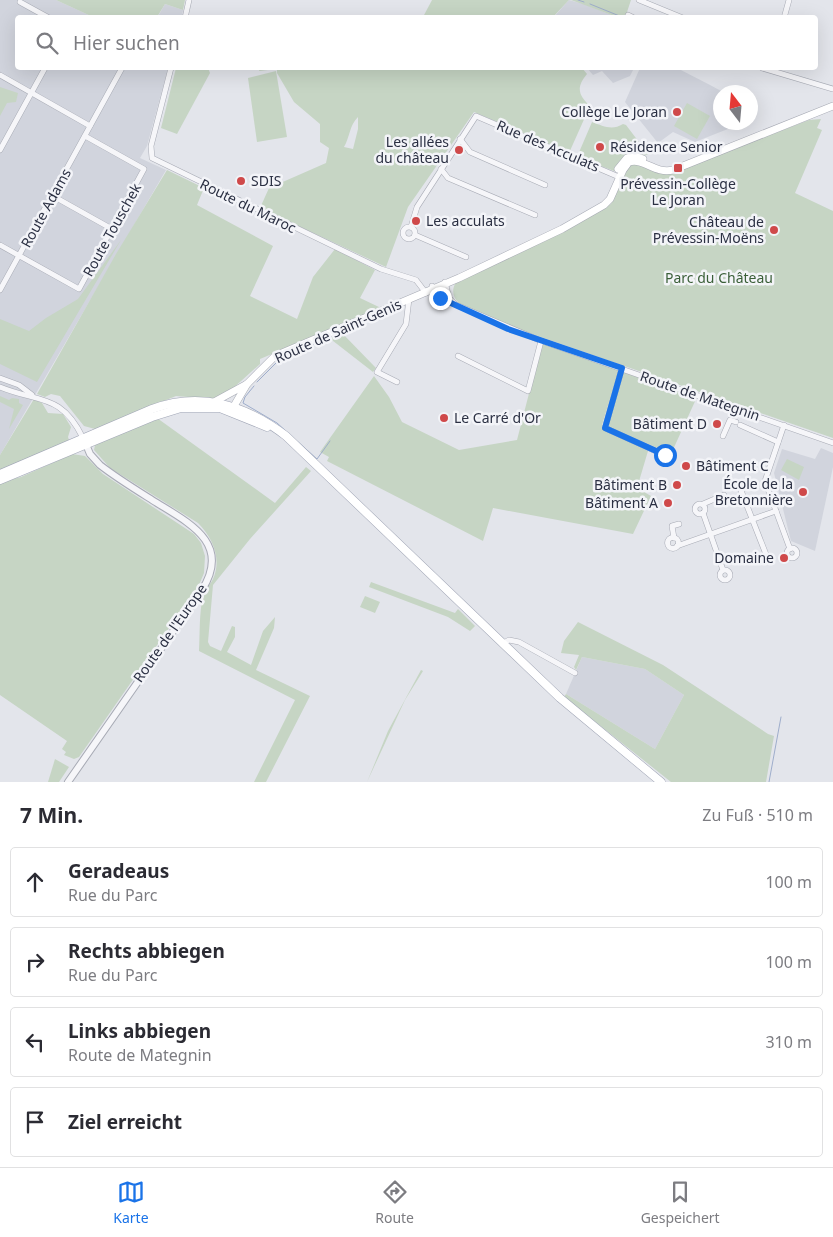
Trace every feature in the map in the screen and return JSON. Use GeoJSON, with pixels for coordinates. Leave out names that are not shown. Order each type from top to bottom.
{"type":"FeatureCollection","features":[{"type":"Feature","properties":{"kind":"main road","name":"Route de Saint-Genis"},"geometry":{"type":"LineString","coordinates":[[618,176],[623,160],[631,156],[640,157],[660,166],[670,166],[700,156],[741,137],[833,102]]}},
{"type":"Feature","properties":{"kind":"main road","name":"Route de Saint-Genis"},"geometry":{"type":"LineString","coordinates":[[229,406],[264,366],[280,354],[445,283],[546,235],[603,201],[629,162],[639,162],[660,171],[673,170],[833,106]]}},
{"type":"Feature","properties":{"kind":"main road","name":"Route de Saint-Genis"},"geometry":{"type":"LineString","coordinates":[[214,402],[247,384]]}},
{"type":"Feature","properties":{"kind":"main road"},"geometry":{"type":"LineString","coordinates":[[229,395],[229,406]]}},
{"type":"Feature","properties":{"kind":"main road"},"geometry":{"type":"LineString","coordinates":[[0,480],[159,406],[183,401],[214,402],[265,420],[286,436],[290,442],[502,644],[574,710],[661,782]]}},
{"type":"Feature","properties":{"kind":"main road"},"geometry":{"type":"LineString","coordinates":[[0,474],[84,441],[173,410],[229,406]]}},
{"type":"Feature","properties":{"kind":"street"},"geometry":{"type":"LineString","coordinates":[[186,15],[189,0]]}},
{"type":"Feature","properties":{"kind":"street"},"geometry":{"type":"LineString","coordinates":[[639,0],[676,15]]}},
{"type":"Feature","properties":{"kind":"street"},"geometry":{"type":"LineString","coordinates":[[785,15],[789,0]]}},
{"type":"Feature","properties":{"kind":"street"},"geometry":{"type":"LineString","coordinates":[[20,2],[44,15]]}},
{"type":"Feature","properties":{"kind":"street"},"geometry":{"type":"LineString","coordinates":[[0,150],[44,70]]}},
{"type":"Feature","properties":{"kind":"street","name":"Route Adams"},"geometry":{"type":"LineString","coordinates":[[0,290],[121,70]]}},
{"type":"Feature","properties":{"kind":"street","name":"Route du Maroc"},"geometry":{"type":"LineString","coordinates":[[170,70],[151,146],[152,158],[381,269],[416,280],[429,290]]}},
{"type":"Feature","properties":{"kind":"street"},"geometry":{"type":"LineString","coordinates":[[773,70],[833,89]]}},
{"type":"Feature","properties":{"kind":"street"},"geometry":{"type":"LineString","coordinates":[[0,75],[90,126]]}},
{"type":"Feature","properties":{"kind":"street","name":"Rue des Acculats"},"geometry":{"type":"LineString","coordinates":[[460,139],[476,116],[618,176]]}},
{"type":"Feature","properties":{"kind":"street","name":"Route Touschek"},"geometry":{"type":"LineString","coordinates":[[19,257],[79,289],[112,229],[144,169],[85,136]]}},
{"type":"Feature","properties":{"kind":"street"},"geometry":{"type":"LineString","coordinates":[[411,227],[417,207],[460,139],[470,152],[545,185]]}},
{"type":"Feature","properties":{"kind":"street"},"geometry":{"type":"LineString","coordinates":[[441,169],[448,178],[535,215]]}},
{"type":"Feature","properties":{"kind":"street"},"geometry":{"type":"LineString","coordinates":[[53,196],[112,229]]}},
{"type":"Feature","properties":{"kind":"street"},"geometry":{"type":"LineString","coordinates":[[411,227],[404,229],[404,235],[410,239],[415,235]]}},
{"type":"Feature","properties":{"kind":"street"},"geometry":{"type":"LineString","coordinates":[[411,227],[415,231],[415,235]]}},
{"type":"Feature","properties":{"kind":"street"},"geometry":{"type":"LineString","coordinates":[[415,235],[466,257]]}},
{"type":"Feature","properties":{"kind":"street"},"geometry":{"type":"LineString","coordinates":[[0,245],[19,257]]}},
{"type":"Feature","properties":{"kind":"street"},"geometry":{"type":"LineString","coordinates":[[445,283],[449,298],[456,305]]}},
{"type":"Feature","properties":{"kind":"street","name":"Route de Mategnin"},"geometry":{"type":"LineString","coordinates":[[429,290],[440,298],[541,341],[833,443]]}},
{"type":"Feature","properties":{"kind":"street"},"geometry":{"type":"LineString","coordinates":[[397,382],[377,372],[406,324],[409,300]]}},
{"type":"Feature","properties":{"kind":"street"},"geometry":{"type":"LineString","coordinates":[[399,304],[407,310]]}},
{"type":"Feature","properties":{"kind":"street"},"geometry":{"type":"LineString","coordinates":[[458,356],[528,390],[541,341]]}},
{"type":"Feature","properties":{"kind":"street"},"geometry":{"type":"LineString","coordinates":[[622,368],[605,428],[671,458]]}},
{"type":"Feature","properties":{"kind":"street"},"geometry":{"type":"LineString","coordinates":[[0,378],[66,411],[84,441]]}},
{"type":"Feature","properties":{"kind":"street"},"geometry":{"type":"LineString","coordinates":[[0,387],[22,395],[32,395]]}},
{"type":"Feature","properties":{"kind":"street"},"geometry":{"type":"LineString","coordinates":[[723,436],[730,420],[778,442]]}},
{"type":"Feature","properties":{"kind":"street"},"geometry":{"type":"LineString","coordinates":[[784,425],[765,481],[790,549]]}},
{"type":"Feature","properties":{"kind":"street","name":"Route de l'Europe"},"geometry":{"type":"LineString","coordinates":[[68,782],[202,590],[209,576],[212,564],[209,546],[198,529],[100,465],[84,441]]}},
{"type":"Feature","properties":{"kind":"street"},"geometry":{"type":"LineString","coordinates":[[740,488],[768,562]]}},
{"type":"Feature","properties":{"kind":"street"},"geometry":{"type":"LineString","coordinates":[[703,513],[697,512],[695,508],[697,505],[724,495]]}},
{"type":"Feature","properties":{"kind":"street"},"geometry":{"type":"LineString","coordinates":[[703,504],[706,508],[703,513],[710,536],[724,570]]}},
{"type":"Feature","properties":{"kind":"street"},"geometry":{"type":"LineString","coordinates":[[674,538],[669,540],[667,545],[671,548],[710,536],[776,511]]}},
{"type":"Feature","properties":{"kind":"street"},"geometry":{"type":"LineString","coordinates":[[677,546],[672,526],[679,524]]}},
{"type":"Feature","properties":{"kind":"street"},"geometry":{"type":"LineString","coordinates":[[502,644],[509,640],[519,642],[575,673]]}},
{"type":"Feature","properties":{"kind":"shaded area"},"geometry":{"type":"Polygon","coordinates":[[[0,0],[56,0],[89,15],[15,15],[15,70],[167,70],[147,146],[140,158],[166,170],[0,455],[0,0]]]}},
{"type":"Feature","properties":{"kind":"shaded area"},"geometry":{"type":"Polygon","coordinates":[[[569,0],[612,15],[556,15],[569,0]]]}},
{"type":"Feature","properties":{"kind":"shaded area"},"geometry":{"type":"Polygon","coordinates":[[[165,4],[183,10],[182,15],[159,15],[165,4]]]}},
{"type":"Feature","properties":{"kind":"shaded area"},"geometry":{"type":"Polygon","coordinates":[[[589,70],[633,70],[630,76],[613,83],[602,71],[593,75],[589,70]]]}},
{"type":"Feature","properties":{"kind":"shaded area","name":"Collège Le Joran"},"geometry":{"type":"Polygon","coordinates":[[[639,70],[681,70],[713,87],[713,130],[725,130],[695,142],[673,132],[658,143],[625,102],[639,70]]]}},
{"type":"Feature","properties":{"kind":"shaded area","name":"École de la Bretonnière"},"geometry":{"type":"Polygon","coordinates":[[[821,448],[833,453],[833,467],[815,551],[791,541],[774,473],[782,449],[815,459],[821,448]]]}},
{"type":"Feature","properties":{"kind":"shaded area"},"geometry":{"type":"Polygon","coordinates":[[[582,657],[645,669],[684,695],[655,749],[566,694],[582,657]]]}},
{"type":"Feature","properties":{"kind":"green space"},"geometry":{"type":"Polygon","coordinates":[[[56,0],[185,0],[183,10],[165,4],[158,15],[89,15],[56,0]]]}},
{"type":"Feature","properties":{"kind":"green space"},"geometry":{"type":"Polygon","coordinates":[[[432,0],[569,0],[555,15],[424,15],[432,0]]]}},
{"type":"Feature","properties":{"kind":"green space"},"geometry":{"type":"Polygon","coordinates":[[[571,0],[631,0],[626,15],[612,15],[571,0]]]}},
{"type":"Feature","properties":{"kind":"green space"},"geometry":{"type":"Polygon","coordinates":[[[176,70],[209,70],[210,73],[177,134],[161,128],[176,70]]]}},
{"type":"Feature","properties":{"kind":"green space"},"geometry":{"type":"Polygon","coordinates":[[[277,70],[584,70],[587,74],[581,83],[580,91],[590,106],[569,153],[474,112],[408,207],[386,267],[260,208],[269,188],[326,163],[329,148],[320,142],[320,124],[294,102],[277,70]],[[358,117],[353,124],[344,147],[353,149],[358,129],[358,117]]]}},
{"type":"Feature","properties":{"kind":"green space"},"geometry":{"type":"Polygon","coordinates":[[[276,71],[287,137],[257,142],[248,78],[276,71]]]}},
{"type":"Feature","properties":{"kind":"green space"},"geometry":{"type":"Polygon","coordinates":[[[0,87],[18,93],[16,102],[7,103],[0,116],[0,87]]]}},
{"type":"Feature","properties":{"kind":"green space"},"geometry":{"type":"Polygon","coordinates":[[[687,103],[710,116],[697,139],[674,126],[687,103]]]}},
{"type":"Feature","properties":{"kind":"green space","name":"Parc du Château"},"geometry":{"type":"Polygon","coordinates":[[[821,119],[817,128],[822,130],[795,193],[833,211],[833,438],[500,323],[467,309],[455,298],[453,290],[456,282],[611,204],[628,165],[639,165],[659,173],[670,173],[809,120],[821,119]]]}},
{"type":"Feature","properties":{"kind":"green space"},"geometry":{"type":"Polygon","coordinates":[[[592,122],[611,127],[626,125],[648,154],[614,171],[577,157],[592,122]]]}},
{"type":"Feature","properties":{"kind":"green space"},"geometry":{"type":"Polygon","coordinates":[[[167,170],[204,188],[197,205],[273,246],[250,296],[297,319],[313,277],[335,249],[375,270],[360,298],[381,308],[260,359],[260,364],[230,391],[219,397],[212,399],[176,396],[95,429],[84,426],[60,396],[51,394],[45,397],[37,394],[116,254],[167,170]]]}},
{"type":"Feature","properties":{"kind":"green space"},"geometry":{"type":"Polygon","coordinates":[[[121,240],[37,382],[0,364],[0,319],[29,331],[46,318],[78,299],[121,240]]]}},
{"type":"Feature","properties":{"kind":"green space"},"geometry":{"type":"Polygon","coordinates":[[[341,332],[376,368],[373,372],[328,337],[341,332]]]}},
{"type":"Feature","properties":{"kind":"green space"},"geometry":{"type":"Polygon","coordinates":[[[542,343],[697,397],[671,454],[609,427],[622,378],[617,376],[602,425],[605,431],[648,451],[637,488],[651,496],[633,534],[493,508],[483,541],[327,461],[329,457],[320,452],[374,376],[389,397],[402,422],[459,450],[517,440],[542,343]]]}},
{"type":"Feature","properties":{"kind":"green space"},"geometry":{"type":"Polygon","coordinates":[[[0,396],[9,400],[12,398],[19,399],[19,403],[23,405],[9,429],[14,409],[0,402],[0,396]]]}},
{"type":"Feature","properties":{"kind":"green space"},"geometry":{"type":"Polygon","coordinates":[[[34,399],[42,403],[48,413],[63,414],[71,427],[69,440],[0,471],[0,455],[34,399]]]}},
{"type":"Feature","properties":{"kind":"green space"},"geometry":{"type":"Polygon","coordinates":[[[157,418],[275,503],[306,467],[311,471],[250,539],[213,585],[208,642],[210,646],[221,651],[232,626],[235,627],[235,637],[227,652],[251,665],[263,631],[275,617],[274,628],[256,670],[310,696],[266,782],[254,782],[295,700],[199,651],[200,616],[203,596],[213,579],[217,564],[212,542],[198,523],[110,468],[94,450],[95,445],[157,418]]]}},
{"type":"Feature","properties":{"kind":"green space"},"geometry":{"type":"Polygon","coordinates":[[[72,454],[85,456],[103,474],[194,534],[201,543],[205,556],[204,573],[199,585],[79,757],[74,759],[64,755],[66,752],[62,749],[67,741],[0,695],[0,482],[21,477],[72,454]]]}},
{"type":"Feature","properties":{"kind":"green space"},"geometry":{"type":"Polygon","coordinates":[[[787,459],[804,467],[799,480],[781,470],[787,459]]]}},
{"type":"Feature","properties":{"kind":"green space"},"geometry":{"type":"Polygon","coordinates":[[[371,582],[455,613],[458,609],[475,626],[470,631],[448,617],[369,587],[371,582]]]}},
{"type":"Feature","properties":{"kind":"green space"},"geometry":{"type":"Polygon","coordinates":[[[365,596],[380,602],[375,613],[360,607],[365,596]]]}},
{"type":"Feature","properties":{"kind":"green space"},"geometry":{"type":"Polygon","coordinates":[[[578,622],[663,665],[768,734],[774,736],[766,782],[671,782],[564,697],[566,694],[655,749],[684,695],[645,669],[582,657],[576,670],[574,667],[579,655],[561,653],[564,641],[578,622]]]}},
{"type":"Feature","properties":{"kind":"green space"},"geometry":{"type":"Polygon","coordinates":[[[421,670],[423,671],[405,700],[367,782],[388,731],[421,670]]]}},
{"type":"Feature","properties":{"kind":"green space"},"geometry":{"type":"Polygon","coordinates":[[[55,759],[69,767],[59,782],[48,782],[55,759]]]}},
{"type":"Feature","properties":{"kind":"waterway"},"geometry":{"type":"LineString","coordinates":[[578,0],[584,2]]}},
{"type":"Feature","properties":{"kind":"waterway"},"geometry":{"type":"LineString","coordinates":[[590,4],[617,15]]}},
{"type":"Feature","properties":{"kind":"waterway"},"geometry":{"type":"LineString","coordinates":[[257,382],[280,359],[339,333]]}},
{"type":"Feature","properties":{"kind":"waterway"},"geometry":{"type":"LineString","coordinates":[[254,386],[245,397],[243,403],[277,423],[317,459],[330,441]]}},
{"type":"Feature","properties":{"kind":"waterway"},"geometry":{"type":"LineString","coordinates":[[769,782],[781,717]]}},
{"type":"Feature","properties":{"kind":"place","name":"Collège Le Joran"},"geometry":{"type":"Point","coordinates":[677,112]}},
{"type":"Feature","properties":{"kind":"place","name":"Résidence Senior"},"geometry":{"type":"Point","coordinates":[600,147]}},
{"type":"Feature","properties":{"kind":"place","name":"Les allées du château"},"geometry":{"type":"Point","coordinates":[459,150]}},
{"type":"Feature","properties":{"kind":"place","name":"Prévessin-Collège Le Joran"},"geometry":{"type":"Point","coordinates":[678,168]}},
{"type":"Feature","properties":{"kind":"place","name":"SDIS"},"geometry":{"type":"Point","coordinates":[241,181]}},
{"type":"Feature","properties":{"kind":"place","name":"Les acculats"},"geometry":{"type":"Point","coordinates":[416,221]}},
{"type":"Feature","properties":{"kind":"place","name":"Château de Prévessin-Moëns"},"geometry":{"type":"Point","coordinates":[774,230]}},
{"type":"Feature","properties":{"kind":"place","name":"Le Carré d'Or"},"geometry":{"type":"Point","coordinates":[444,418]}},
{"type":"Feature","properties":{"kind":"place","name":"Bâtiment D"},"geometry":{"type":"Point","coordinates":[717,424]}},
{"type":"Feature","properties":{"kind":"place","name":"Bâtiment C"},"geometry":{"type":"Point","coordinates":[686,466]}},
{"type":"Feature","properties":{"kind":"place","name":"Bâtiment B"},"geometry":{"type":"Point","coordinates":[677,485]}},
{"type":"Feature","properties":{"kind":"place","name":"École de la Bretonnière"},"geometry":{"type":"Point","coordinates":[803,492]}},
{"type":"Feature","properties":{"kind":"place","name":"Bâtiment A"},"geometry":{"type":"Point","coordinates":[668,503]}},
{"type":"Feature","properties":{"kind":"place","name":"Domaine"},"geometry":{"type":"Point","coordinates":[784,558]}},
{"type":"Feature","properties":{"kind":"route"},"geometry":{"type":"LineString","coordinates":[[440,298],[508,329],[622,368],[605,428],[665,455]]}}]}
